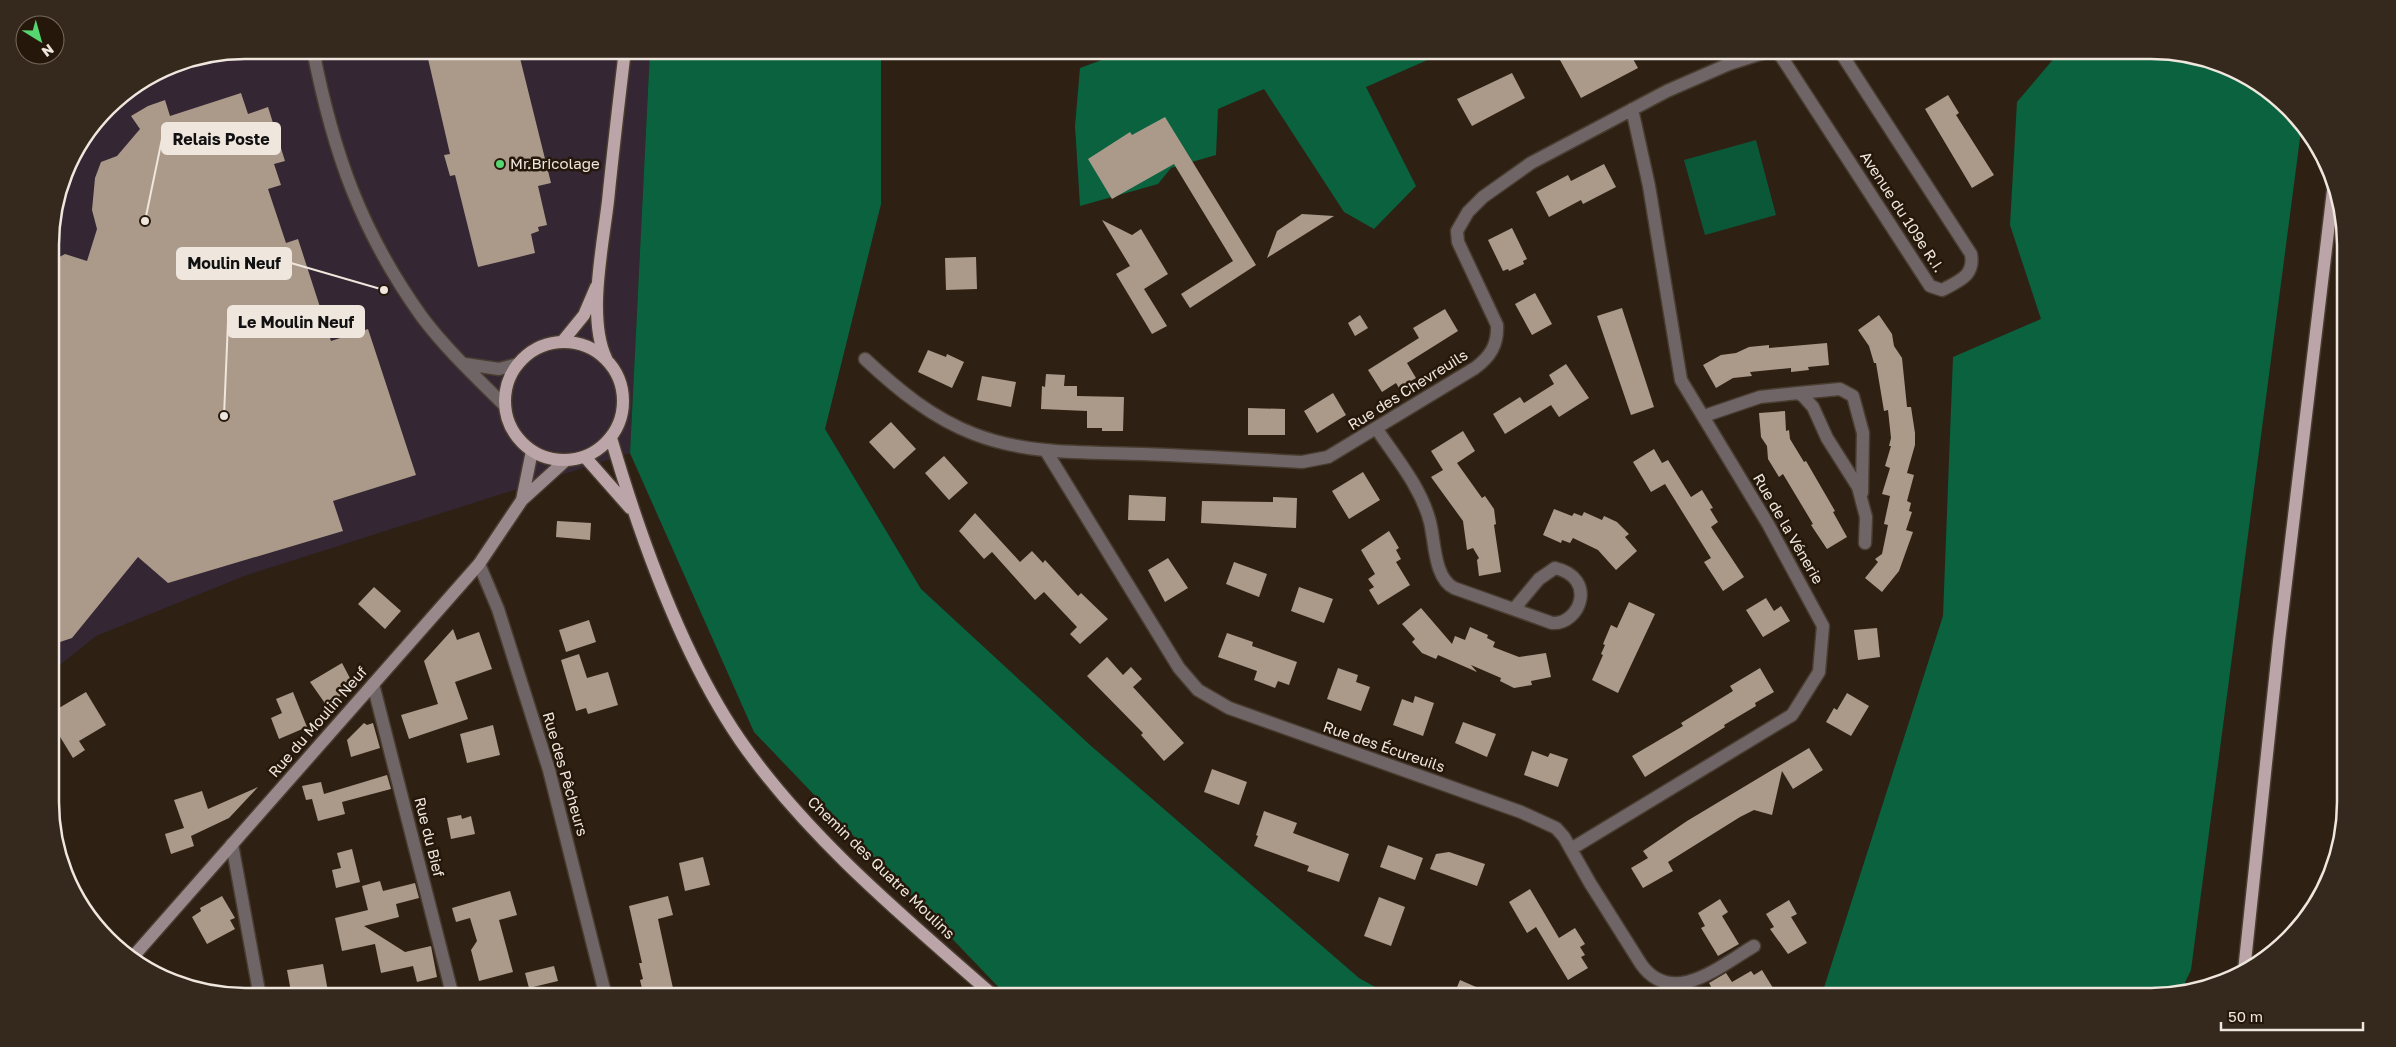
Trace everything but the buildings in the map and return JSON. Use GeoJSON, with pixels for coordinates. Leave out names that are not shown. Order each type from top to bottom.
{"type":"FeatureCollection","features":[{"type":"Feature","properties":{"kind":"main road"},"geometry":{"type":"LineString","coordinates":[[606,358],[593,349],[578,343],[562,342],[546,345],[530,352],[518,364],[510,376],[506,391],[505,406],[509,423],[518,439],[532,451],[548,459],[565,461],[585,457],[598,450],[611,438],[620,423],[624,406],[623,388],[616,372],[606,358],[598,337],[598,282],[624,59]]}},
{"type":"Feature","properties":{"kind":"main road"},"geometry":{"type":"LineString","coordinates":[[2245,963],[2279,641],[2332,200]]}},
{"type":"Feature","properties":{"kind":"main road"},"geometry":{"type":"LineString","coordinates":[[562,342],[584,314],[598,282]]}},
{"type":"Feature","properties":{"kind":"main road","name":"Chemin des Quatre Moulins"},"geometry":{"type":"LineString","coordinates":[[611,438],[633,512],[681,630],[704,678],[739,739],[764,773],[858,873],[985,988]]}},
{"type":"Feature","properties":{"kind":"main road","name":"Chemin des Quatre Moulins"},"geometry":{"type":"LineString","coordinates":[[585,457],[633,512]]}},
{"type":"Feature","properties":{"kind":"street"},"geometry":{"type":"LineString","coordinates":[[315,59],[324,104],[348,184],[386,262],[423,318],[505,406]]}},
{"type":"Feature","properties":{"kind":"street","name":"Rue des Chevreuils"},"geometry":{"type":"LineString","coordinates":[[865,359],[921,406],[949,422],[995,441],[1046,451],[1302,462],[1328,457],[1475,368],[1487,359],[1494,347],[1498,336],[1497,325],[1458,242],[1457,231],[1468,212],[1484,197],[1531,163],[1632,108],[1700,76],[1747,59]]}},
{"type":"Feature","properties":{"kind":"street","name":"Avenue du 109e R.I."},"geometry":{"type":"LineString","coordinates":[[1783,59],[1930,286],[1942,290],[1968,273],[1973,265],[1971,254],[1845,59]]}},
{"type":"Feature","properties":{"kind":"street","name":"Rue de la Vénerie"},"geometry":{"type":"LineString","coordinates":[[1571,849],[1792,715],[1819,672],[1823,626],[1768,524],[1681,380],[1649,186],[1632,108]]}},
{"type":"Feature","properties":{"kind":"street"},"geometry":{"type":"LineString","coordinates":[[465,364],[499,369],[518,364]]}},
{"type":"Feature","properties":{"kind":"street"},"geometry":{"type":"LineString","coordinates":[[1704,416],[1760,397],[1840,389],[1853,396],[1863,433],[1862,496],[1867,526],[1866,543]]}},
{"type":"Feature","properties":{"kind":"street"},"geometry":{"type":"LineString","coordinates":[[1798,393],[1808,400],[1813,407],[1828,438],[1862,496]]}},
{"type":"Feature","properties":{"kind":"street"},"geometry":{"type":"LineString","coordinates":[[1376,428],[1424,501],[1443,579],[1454,588],[1552,624],[1560,624],[1576,608],[1582,594],[1580,585],[1574,577],[1555,568],[1539,579],[1514,610]]}},
{"type":"Feature","properties":{"kind":"street","name":"Rue du Moulin Neuf"},"geometry":{"type":"LineString","coordinates":[[522,500],[532,451]]}},
{"type":"Feature","properties":{"kind":"street","name":"Rue des Écureuils"},"geometry":{"type":"LineString","coordinates":[[1046,451],[1179,668],[1198,690],[1229,708],[1546,822],[1556,828],[1571,849],[1641,964],[1649,975],[1657,980],[1670,984],[1683,983],[1700,978],[1754,946]]}},
{"type":"Feature","properties":{"kind":"street","name":"Rue du Moulin Neuf"},"geometry":{"type":"LineString","coordinates":[[135,953],[479,564],[522,500],[565,461]]}},
{"type":"Feature","properties":{"kind":"street","name":"Rue des Pêcheurs"},"geometry":{"type":"LineString","coordinates":[[479,564],[498,608],[549,770],[604,988]]}},
{"type":"Feature","properties":{"kind":"street","name":"Rue du Bief"},"geometry":{"type":"LineString","coordinates":[[373,684],[451,988]]}},
{"type":"Feature","properties":{"kind":"street"},"geometry":{"type":"LineString","coordinates":[[232,844],[258,988]]}},
{"type":"Feature","properties":{"kind":"shaded area"},"geometry":{"type":"Polygon","coordinates":[[[650,59],[630,453],[244,576],[96,636],[59,666],[59,232],[62,208],[78,162],[97,131],[113,113],[131,97],[162,78],[197,65],[220,60],[650,59]]]}},
{"type":"Feature","properties":{"kind":"green space"},"geometry":{"type":"Polygon","coordinates":[[[650,59],[881,59],[881,204],[825,429],[921,589],[1090,745],[1359,978],[1377,988],[999,988],[754,732],[630,453],[650,59]]]}},
{"type":"Feature","properties":{"kind":"green space"},"geometry":{"type":"Polygon","coordinates":[[[1104,59],[1430,59],[1366,87],[1416,186],[1374,229],[1344,212],[1264,89],[1218,109],[1216,155],[1171,168],[1158,184],[1080,206],[1075,126],[1080,68],[1104,59]]]}},
{"type":"Feature","properties":{"kind":"green space"},"geometry":{"type":"Polygon","coordinates":[[[2053,59],[2176,60],[2222,73],[2255,90],[2283,113],[2301,133],[2191,970],[2183,986],[2164,988],[1824,988],[1943,616],[1953,357],[2041,319],[2010,225],[2017,102],[2053,59]]]}},
{"type":"Feature","properties":{"kind":"green space"},"geometry":{"type":"Polygon","coordinates":[[[1756,140],[1776,215],[1705,235],[1684,160],[1756,140]]]}},
{"type":"Feature","properties":{"kind":"place","name":"Mr.Bricolage"},"geometry":{"type":"Point","coordinates":[500,164]}},
{"type":"Feature","properties":{"kind":"place","name":"Relais Poste"},"geometry":{"type":"Point","coordinates":[145,221]}},
{"type":"Feature","properties":{"kind":"place","name":"Moulin Neuf"},"geometry":{"type":"Point","coordinates":[384,290]}},
{"type":"Feature","properties":{"kind":"place","name":"Le Moulin Neuf"},"geometry":{"type":"Point","coordinates":[224,416]}}]}
